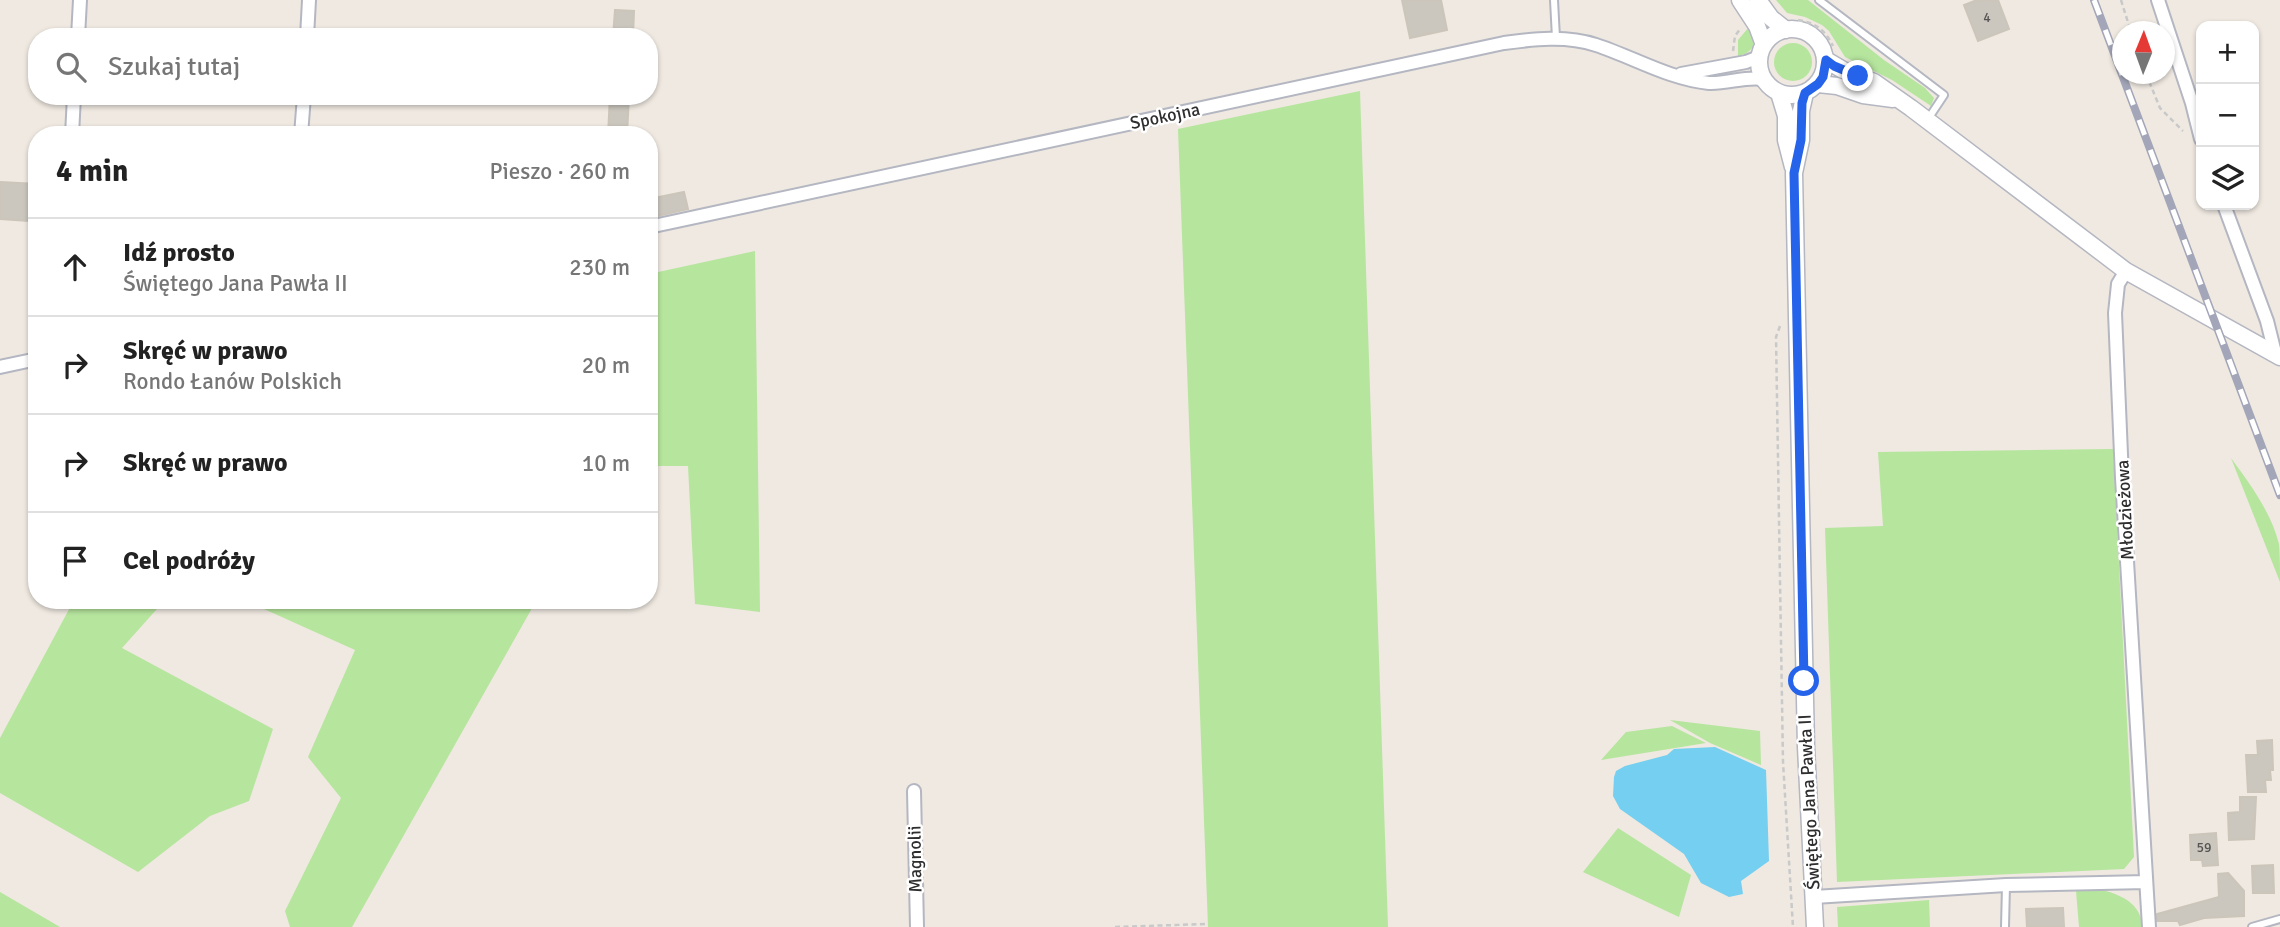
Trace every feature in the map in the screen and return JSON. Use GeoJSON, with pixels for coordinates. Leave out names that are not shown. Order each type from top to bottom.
{"type":"FeatureCollection","features":[{"type":"Feature","properties":{"kind":"street"},"geometry":{"type":"LineString","coordinates":[[78,28],[80,0]]}},
{"type":"Feature","properties":{"kind":"street"},"geometry":{"type":"LineString","coordinates":[[307,28],[309,0]]}},
{"type":"Feature","properties":{"kind":"street"},"geometry":{"type":"LineString","coordinates":[[1740,0],[1761,34],[1759,66],[1763,79],[1779,93],[1788,96],[1811,89],[1838,86],[1864,95],[1895,99]]}},
{"type":"Feature","properties":{"kind":"street"},"geometry":{"type":"LineString","coordinates":[[1758,0],[1771,18],[1813,36],[1824,51],[1830,54],[1834,66],[1874,82],[2126,271],[2277,355]]}},
{"type":"Feature","properties":{"kind":"street"},"geometry":{"type":"LineString","coordinates":[[2158,0],[2192,103],[2196,131]]}},
{"type":"Feature","properties":{"kind":"street"},"geometry":{"type":"LineString","coordinates":[[1761,51],[1789,24]]}},
{"type":"Feature","properties":{"kind":"street","name":"Spokojna"},"geometry":{"type":"LineString","coordinates":[[658,225],[1504,43],[1556,38],[1594,44],[1661,72],[1710,83],[1746,78],[1763,79]]}},
{"type":"Feature","properties":{"kind":"street","name":"Spokojna"},"geometry":{"type":"LineString","coordinates":[[1678,75],[1735,64],[1761,51]]}},
{"type":"Feature","properties":{"kind":"street"},"geometry":{"type":"LineString","coordinates":[[1811,89],[1825,69],[1830,54]]}},
{"type":"Feature","properties":{"kind":"street","name":"Świętego Jana Pawła II"},"geometry":{"type":"LineString","coordinates":[[1794,173],[1801,140],[1801,111],[1811,89]]}},
{"type":"Feature","properties":{"kind":"street","name":"Świętego Jana Pawła II"},"geometry":{"type":"LineString","coordinates":[[1779,93],[1784,106],[1786,140],[1794,173],[1806,747],[1815,927]]}},
{"type":"Feature","properties":{"kind":"street"},"geometry":{"type":"LineString","coordinates":[[72,126],[74,105]]}},
{"type":"Feature","properties":{"kind":"street"},"geometry":{"type":"LineString","coordinates":[[302,126],[303,105]]}},
{"type":"Feature","properties":{"kind":"street"},"geometry":{"type":"LineString","coordinates":[[2226,210],[2277,355]]}},
{"type":"Feature","properties":{"kind":"street","name":"Młodzieżowa"},"geometry":{"type":"LineString","coordinates":[[2126,271],[2118,284],[2115,313],[2122,478],[2149,927]]}},
{"type":"Feature","properties":{"kind":"street"},"geometry":{"type":"LineString","coordinates":[[0,367],[28,361]]}},
{"type":"Feature","properties":{"kind":"street","name":"Magnolii"},"geometry":{"type":"LineString","coordinates":[[914,791],[917,927]]}},
{"type":"Feature","properties":{"kind":"street"},"geometry":{"type":"LineString","coordinates":[[1814,897],[2006,885],[2146,882]]}},
{"type":"Feature","properties":{"kind":"lane"},"geometry":{"type":"LineString","coordinates":[[1554,0],[1556,38]]}},
{"type":"Feature","properties":{"kind":"lane"},"geometry":{"type":"LineString","coordinates":[[1819,0],[1944,95],[1927,120]]}},
{"type":"Feature","properties":{"kind":"lane"},"geometry":{"type":"LineString","coordinates":[[2006,885],[2006,927]]}},
{"type":"Feature","properties":{"kind":"lane"},"geometry":{"type":"LineString","coordinates":[[2252,927],[2280,919]]}},
{"type":"Feature","properties":{"kind":"path"},"geometry":{"type":"LineString","coordinates":[[2121,0],[2128,21]]}},
{"type":"Feature","properties":{"kind":"path"},"geometry":{"type":"LineString","coordinates":[[1735,64],[1732,51],[1735,36],[1739,29],[1753,20]]}},
{"type":"Feature","properties":{"kind":"path"},"geometry":{"type":"LineString","coordinates":[[1789,24],[1816,25],[1828,36],[1830,54]]}},
{"type":"Feature","properties":{"kind":"path"},"geometry":{"type":"LineString","coordinates":[[2150,84],[2160,108],[2174,124],[2196,137]]}},
{"type":"Feature","properties":{"kind":"path"},"geometry":{"type":"LineString","coordinates":[[1782,321],[1776,337],[1777,433],[1783,762],[1793,927]]}},
{"type":"Feature","properties":{"kind":"path"},"geometry":{"type":"LineString","coordinates":[[1115,927],[1206,924]]}},
{"type":"Feature","properties":{"kind":"green space"},"geometry":{"type":"Polygon","coordinates":[[[1776,0],[1808,0],[1884,60],[1925,88],[1934,98],[1931,106],[1892,80],[1845,57],[1829,31],[1822,25],[1787,13],[1776,0]]]}},
{"type":"Feature","properties":{"kind":"green space"},"geometry":{"type":"Polygon","coordinates":[[[1749,27],[1753,46],[1748,52],[1738,56],[1738,40],[1749,27]]]}},
{"type":"Feature","properties":{"kind":"green space"},"geometry":{"type":"Polygon","coordinates":[[[1793,43],[1806,49],[1812,62],[1806,75],[1793,81],[1780,75],[1774,62],[1780,49],[1793,43]]]}},
{"type":"Feature","properties":{"kind":"green space"},"geometry":{"type":"Polygon","coordinates":[[[1360,91],[1388,927],[1208,927],[1178,129],[1360,91]]]}},
{"type":"Feature","properties":{"kind":"green space"},"geometry":{"type":"Polygon","coordinates":[[[755,251],[760,612],[695,604],[688,466],[658,466],[658,272],[755,251]]]}},
{"type":"Feature","properties":{"kind":"green space"},"geometry":{"type":"Polygon","coordinates":[[[2113,449],[2134,857],[2124,869],[1837,882],[1825,528],[1883,526],[1878,452],[2113,449]]]}},
{"type":"Feature","properties":{"kind":"green space"},"geometry":{"type":"Polygon","coordinates":[[[2231,458],[2271,521],[2279,544],[2280,582],[2231,458]]]}},
{"type":"Feature","properties":{"kind":"green space"},"geometry":{"type":"Polygon","coordinates":[[[69,609],[157,609],[122,648],[273,729],[249,801],[210,816],[138,872],[0,793],[0,738],[69,609]]]}},
{"type":"Feature","properties":{"kind":"green space"},"geometry":{"type":"Polygon","coordinates":[[[264,609],[531,609],[352,927],[290,927],[285,911],[341,798],[308,757],[355,650],[264,609]]]}},
{"type":"Feature","properties":{"kind":"green space"},"geometry":{"type":"Polygon","coordinates":[[[1670,720],[1760,731],[1761,765],[1710,743],[1670,720]]]}},
{"type":"Feature","properties":{"kind":"green space"},"geometry":{"type":"Polygon","coordinates":[[[1672,726],[1706,743],[1601,760],[1626,732],[1672,726]]]}},
{"type":"Feature","properties":{"kind":"green space"},"geometry":{"type":"Polygon","coordinates":[[[1618,828],[1691,875],[1679,917],[1583,872],[1618,828]]]}},
{"type":"Feature","properties":{"kind":"green space"},"geometry":{"type":"Polygon","coordinates":[[[2103,890],[2134,906],[2143,927],[2079,927],[2076,891],[2103,890]]]}},
{"type":"Feature","properties":{"kind":"green space"},"geometry":{"type":"Polygon","coordinates":[[[0,892],[60,927],[0,927],[0,892]]]}},
{"type":"Feature","properties":{"kind":"green space"},"geometry":{"type":"Polygon","coordinates":[[[1929,900],[1930,927],[1838,927],[1837,907],[1929,900]]]}},
{"type":"Feature","properties":{"kind":"water"},"geometry":{"type":"Polygon","coordinates":[[[1715,747],[1766,770],[1769,861],[1741,881],[1743,894],[1729,897],[1701,883],[1684,854],[1620,809],[1613,796],[1616,771],[1625,766],[1667,755],[1674,749],[1715,747]]]}},
{"type":"Feature","properties":{"kind":"building"},"geometry":{"type":"Polygon","coordinates":[[[1402,0],[1441,0],[1447,30],[1410,38],[1402,0]]]}},
{"type":"Feature","properties":{"kind":"building"},"geometry":{"type":"Polygon","coordinates":[[[1977,0],[1998,0],[2009,29],[1978,41],[1964,5],[1977,0]]]}},
{"type":"Feature","properties":{"kind":"building"},"geometry":{"type":"Polygon","coordinates":[[[615,10],[634,11],[633,28],[614,28],[615,10]]]}},
{"type":"Feature","properties":{"kind":"building"},"geometry":{"type":"Polygon","coordinates":[[[610,105],[629,105],[627,126],[608,126],[610,105]]]}},
{"type":"Feature","properties":{"kind":"building"},"geometry":{"type":"Polygon","coordinates":[[[0,182],[28,184],[28,221],[0,219],[0,182]]]}},
{"type":"Feature","properties":{"kind":"building"},"geometry":{"type":"Polygon","coordinates":[[[684,192],[688,209],[658,216],[658,197],[684,192]]]}},
{"type":"Feature","properties":{"kind":"building"},"geometry":{"type":"Polygon","coordinates":[[[2272,740],[2273,770],[2270,770],[2271,780],[2265,780],[2266,792],[2248,792],[2246,755],[2258,755],[2257,741],[2272,740]]]}},
{"type":"Feature","properties":{"kind":"building"},"geometry":{"type":"Polygon","coordinates":[[[2240,797],[2256,797],[2254,839],[2229,840],[2228,813],[2240,812],[2240,797]]]}},
{"type":"Feature","properties":{"kind":"building"},"geometry":{"type":"Polygon","coordinates":[[[2216,833],[2218,865],[2203,866],[2202,860],[2191,860],[2190,835],[2216,833]]]}},
{"type":"Feature","properties":{"kind":"building"},"geometry":{"type":"Polygon","coordinates":[[[2273,865],[2274,893],[2253,893],[2252,866],[2273,865]]]}},
{"type":"Feature","properties":{"kind":"building"},"geometry":{"type":"Polygon","coordinates":[[[2228,873],[2244,891],[2244,916],[2204,918],[2180,925],[2178,921],[2157,921],[2157,914],[2219,897],[2218,874],[2228,873]]]}},
{"type":"Feature","properties":{"kind":"building"},"geometry":{"type":"Polygon","coordinates":[[[2063,908],[2064,927],[2027,927],[2026,909],[2063,908]]]}},
{"type":"Feature","properties":{"kind":"railway"},"geometry":{"type":"LineString","coordinates":[[2094,0],[2280,495]]}},
{"type":"Feature","properties":{"kind":"route"},"geometry":{"type":"LineString","coordinates":[[1804,681],[1794,173],[1801,140],[1802,103],[1805,93],[1812,90],[1823,77],[1826,60],[1858,76]]}}]}
